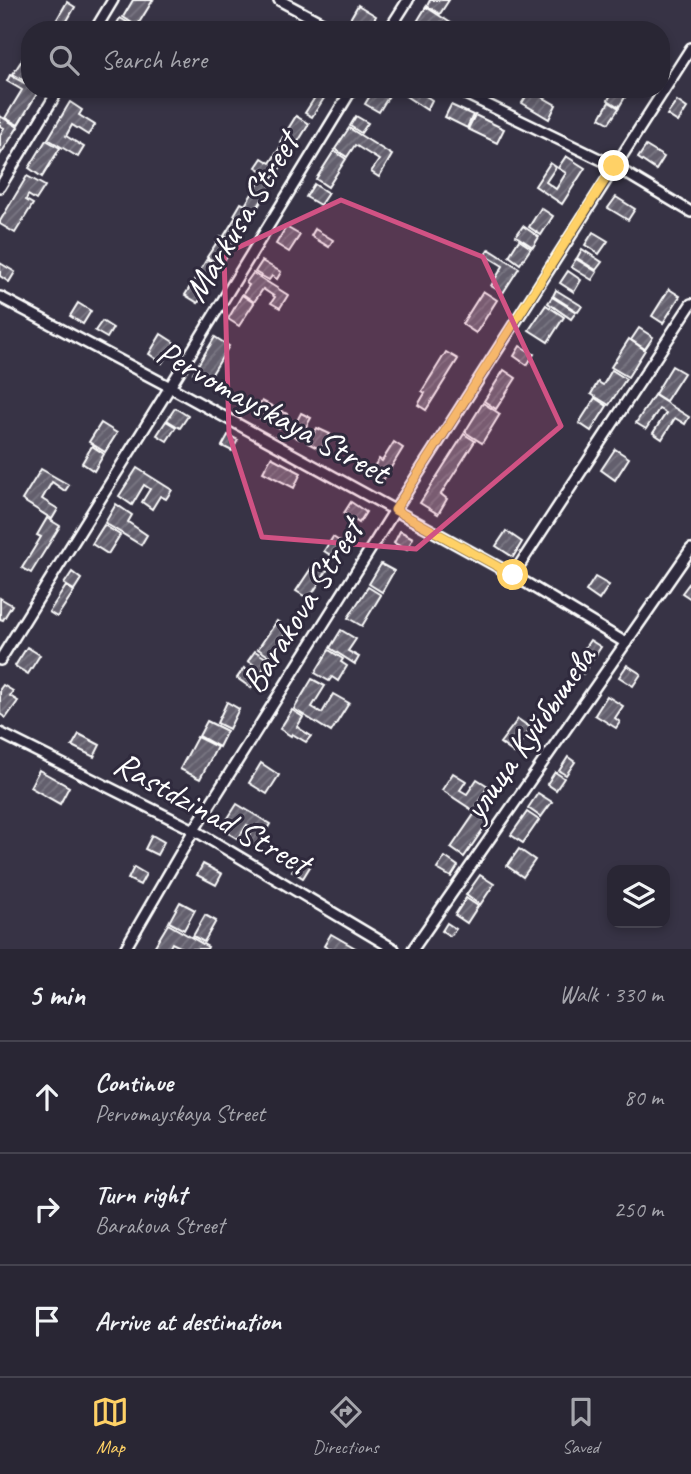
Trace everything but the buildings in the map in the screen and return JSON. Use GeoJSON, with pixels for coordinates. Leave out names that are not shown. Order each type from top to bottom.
{"type":"FeatureCollection","features":[{"type":"Feature","properties":{"kind":"street"},"geometry":{"type":"LineString","coordinates":[[100,21],[113,0]]}},
{"type":"Feature","properties":{"kind":"street"},"geometry":{"type":"LineString","coordinates":[[279,0],[318,21]]}},
{"type":"Feature","properties":{"kind":"street"},"geometry":{"type":"LineString","coordinates":[[395,21],[408,0]]}},
{"type":"Feature","properties":{"kind":"street","name":"Barakova Street"},"geometry":{"type":"LineString","coordinates":[[670,80],[691,48]]}},
{"type":"Feature","properties":{"kind":"street"},"geometry":{"type":"LineString","coordinates":[[0,187],[54,98]]}},
{"type":"Feature","properties":{"kind":"street","name":"Markusa Street"},"geometry":{"type":"LineString","coordinates":[[0,660],[347,98]]}},
{"type":"Feature","properties":{"kind":"street"},"geometry":{"type":"LineString","coordinates":[[474,98],[614,166],[691,212]]}},
{"type":"Feature","properties":{"kind":"street","name":"Barakova Street"},"geometry":{"type":"LineString","coordinates":[[125,949],[194,830],[658,98]]}},
{"type":"Feature","properties":{"kind":"street","name":"Pervomayskaya Street"},"geometry":{"type":"LineString","coordinates":[[0,297],[513,575],[626,643]]}},
{"type":"Feature","properties":{"kind":"street"},"geometry":{"type":"LineString","coordinates":[[513,575],[691,304]]}},
{"type":"Feature","properties":{"kind":"street","name":"улица Куйбышева"},"geometry":{"type":"LineString","coordinates":[[413,949],[691,549]]}},
{"type":"Feature","properties":{"kind":"street","name":"Rastdzinad Street"},"geometry":{"type":"LineString","coordinates":[[0,733],[194,830],[394,949]]}},
{"type":"Feature","properties":{"kind":"highlighted area"},"geometry":{"type":"Polygon","coordinates":[[[341,200],[483,257],[561,426],[416,549],[262,537],[229,434],[224,254],[341,200]]]}},
{"type":"Feature","properties":{"kind":"route"},"geometry":{"type":"LineString","coordinates":[[513,575],[395,510],[614,166]]}}]}
